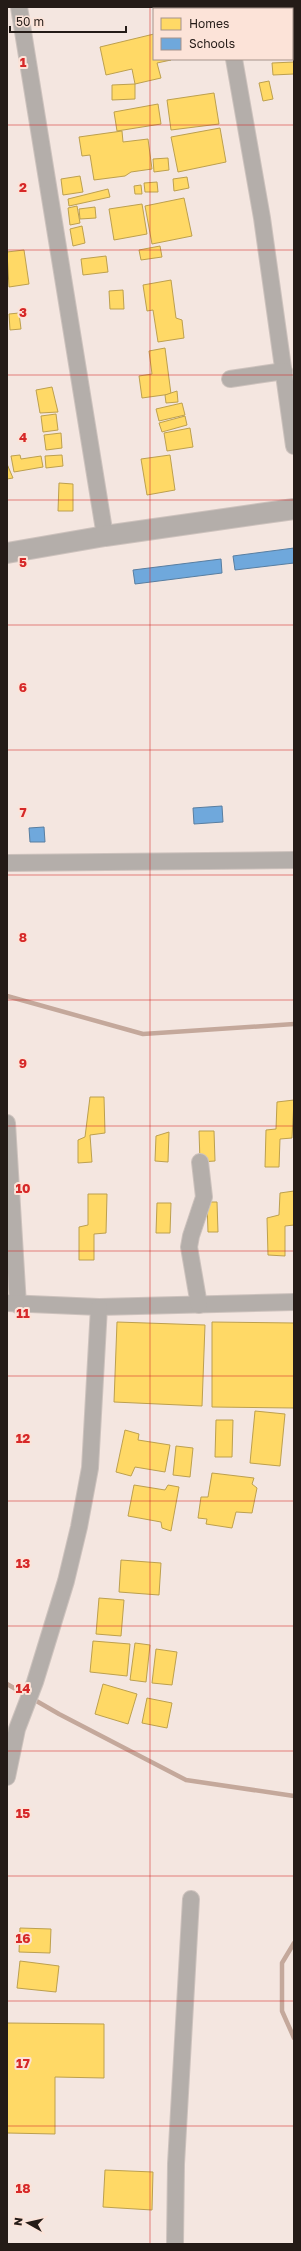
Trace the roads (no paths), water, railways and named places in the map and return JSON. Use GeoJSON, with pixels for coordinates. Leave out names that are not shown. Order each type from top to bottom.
{"type":"FeatureCollection","features":[{"type":"Feature","properties":{"kind":"street"},"geometry":{"type":"LineString","coordinates":[[19,7],[105,536]]}},
{"type":"Feature","properties":{"kind":"street"},"geometry":{"type":"LineString","coordinates":[[234,60],[262,218],[294,446]]}},
{"type":"Feature","properties":{"kind":"street"},"geometry":{"type":"LineString","coordinates":[[230,379],[284,371]]}},
{"type":"Feature","properties":{"kind":"street"},"geometry":{"type":"LineString","coordinates":[[7,553],[105,536],[294,509]]}},
{"type":"Feature","properties":{"kind":"street"},"geometry":{"type":"LineString","coordinates":[[7,863],[294,860]]}},
{"type":"Feature","properties":{"kind":"street"},"geometry":{"type":"LineString","coordinates":[[7,1123],[12,1304],[99,1307],[294,1302]]}},
{"type":"Feature","properties":{"kind":"street"},"geometry":{"type":"LineString","coordinates":[[199,1305],[189,1247],[190,1236],[204,1197],[200,1162]]}},
{"type":"Feature","properties":{"kind":"street"},"geometry":{"type":"LineString","coordinates":[[7,1777],[17,1729],[35,1682],[66,1581],[79,1528],[90,1468],[99,1307]]}},
{"type":"Feature","properties":{"kind":"street"},"geometry":{"type":"LineString","coordinates":[[174,2244],[176,2164],[192,1899]]}},
{"type":"Feature","properties":{"kind":"waterway"},"geometry":{"type":"LineString","coordinates":[[7,996],[143,1034],[294,1024]]}},
{"type":"Feature","properties":{"kind":"waterway"},"geometry":{"type":"LineString","coordinates":[[7,1684],[59,1714],[186,1780],[294,1796]]}},
{"type":"Feature","properties":{"kind":"waterway"},"geometry":{"type":"LineString","coordinates":[[294,1943],[282,1963],[282,2011],[294,2038]]}}]}
